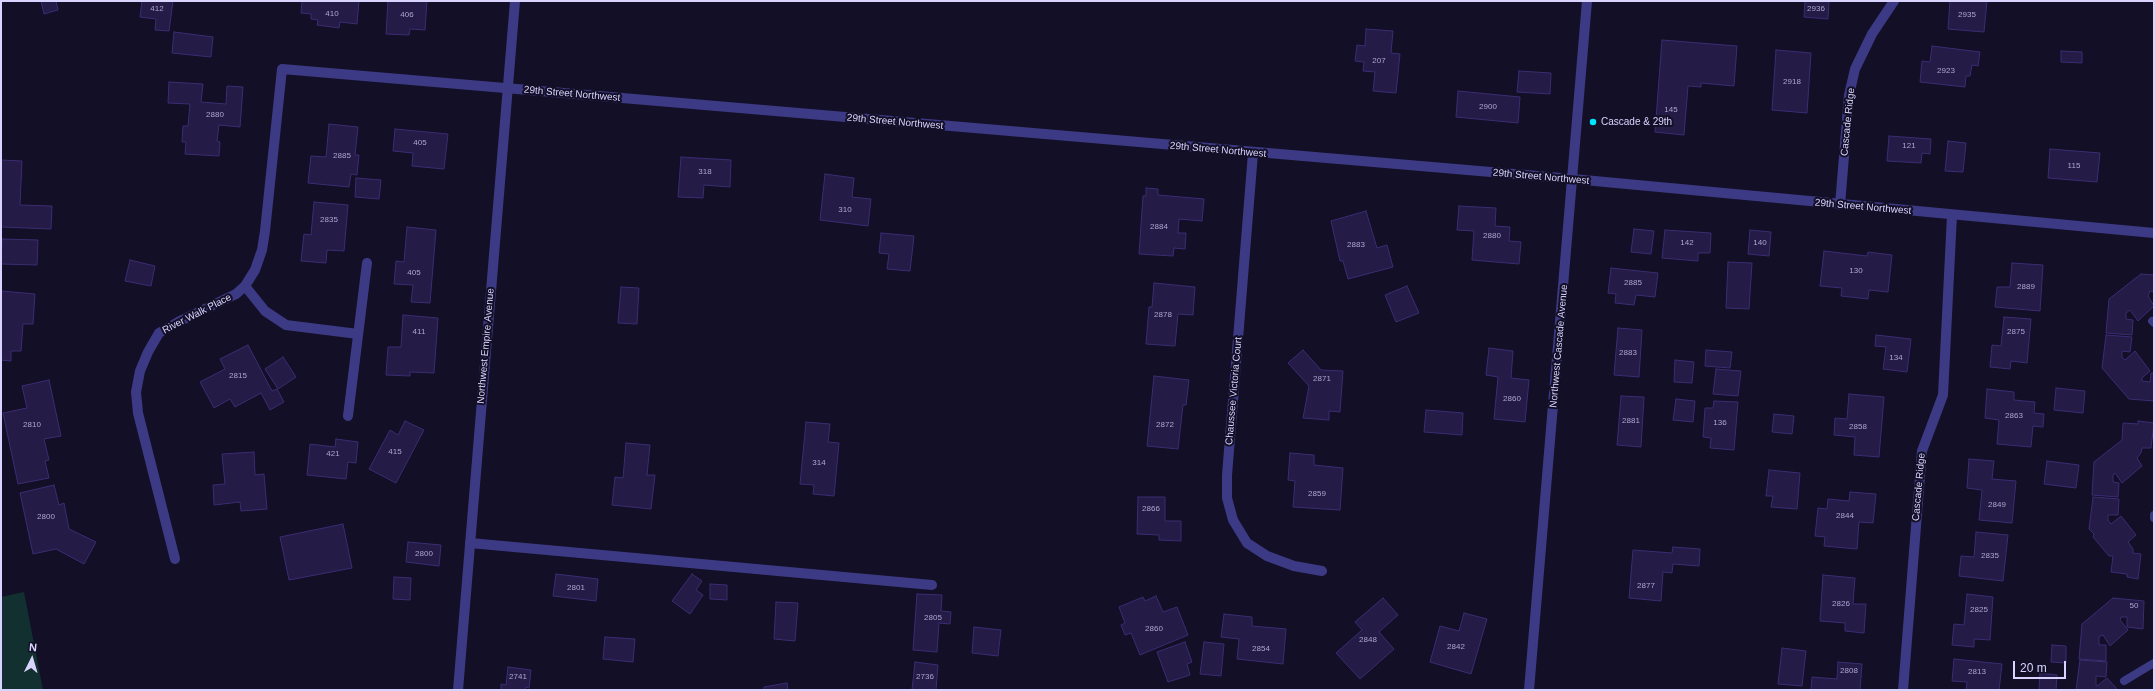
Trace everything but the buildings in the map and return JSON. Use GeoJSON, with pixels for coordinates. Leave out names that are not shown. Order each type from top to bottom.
{"type":"FeatureCollection","features":[{"type":"Feature","properties":{"kind":"street","name":"Northwest Empire Avenue"},"geometry":{"type":"LineString","coordinates":[[458,690],[515,1]]}},
{"type":"Feature","properties":{"kind":"street","name":"Northwest Cascade Avenue"},"geometry":{"type":"LineString","coordinates":[[1529,690],[1588,1]]}},
{"type":"Feature","properties":{"kind":"street","name":"Cascade Ridge"},"geometry":{"type":"LineString","coordinates":[[1840,205],[1849,95],[1856,69],[1872,34],[1894,1]]}},
{"type":"Feature","properties":{"kind":"street","name":"29th Street Northwest"},"geometry":{"type":"LineString","coordinates":[[282,69],[1253,153],[1573,179],[2154,233]]}},
{"type":"Feature","properties":{"kind":"street","name":"River Walk Place"},"geometry":{"type":"LineString","coordinates":[[175,559],[138,413],[136,392],[140,371],[148,352],[159,333],[178,322],[236,294],[245,286],[255,270],[262,250],[282,69]]}},
{"type":"Feature","properties":{"kind":"street","name":"Chaussee Victoria Court"},"geometry":{"type":"LineString","coordinates":[[1253,153],[1227,475],[1227,498],[1233,520],[1247,542],[1267,556],[1294,566],[1322,571]]}},
{"type":"Feature","properties":{"kind":"street","name":"Cascade Ridge"},"geometry":{"type":"LineString","coordinates":[[1903,690],[1922,451],[1943,395],[1952,215]]}},
{"type":"Feature","properties":{"kind":"street"},"geometry":{"type":"LineString","coordinates":[[348,416],[367,263]]}},
{"type":"Feature","properties":{"kind":"street"},"geometry":{"type":"LineString","coordinates":[[245,286],[265,311],[286,325],[358,334]]}},
{"type":"Feature","properties":{"kind":"street"},"geometry":{"type":"LineString","coordinates":[[470,543],[932,585]]}},
{"type":"Feature","properties":{"kind":"lane"},"geometry":{"type":"LineString","coordinates":[[2124,681],[2154,663]]}},
{"type":"Feature","properties":{"kind":"green space"},"geometry":{"type":"Polygon","coordinates":[[[24,592],[43,690],[1,690],[1,597],[24,592]]]}},
{"type":"Feature","properties":{"kind":"place","name":"Cascade & 29th"},"geometry":{"type":"Point","coordinates":[1593,122]}}]}
